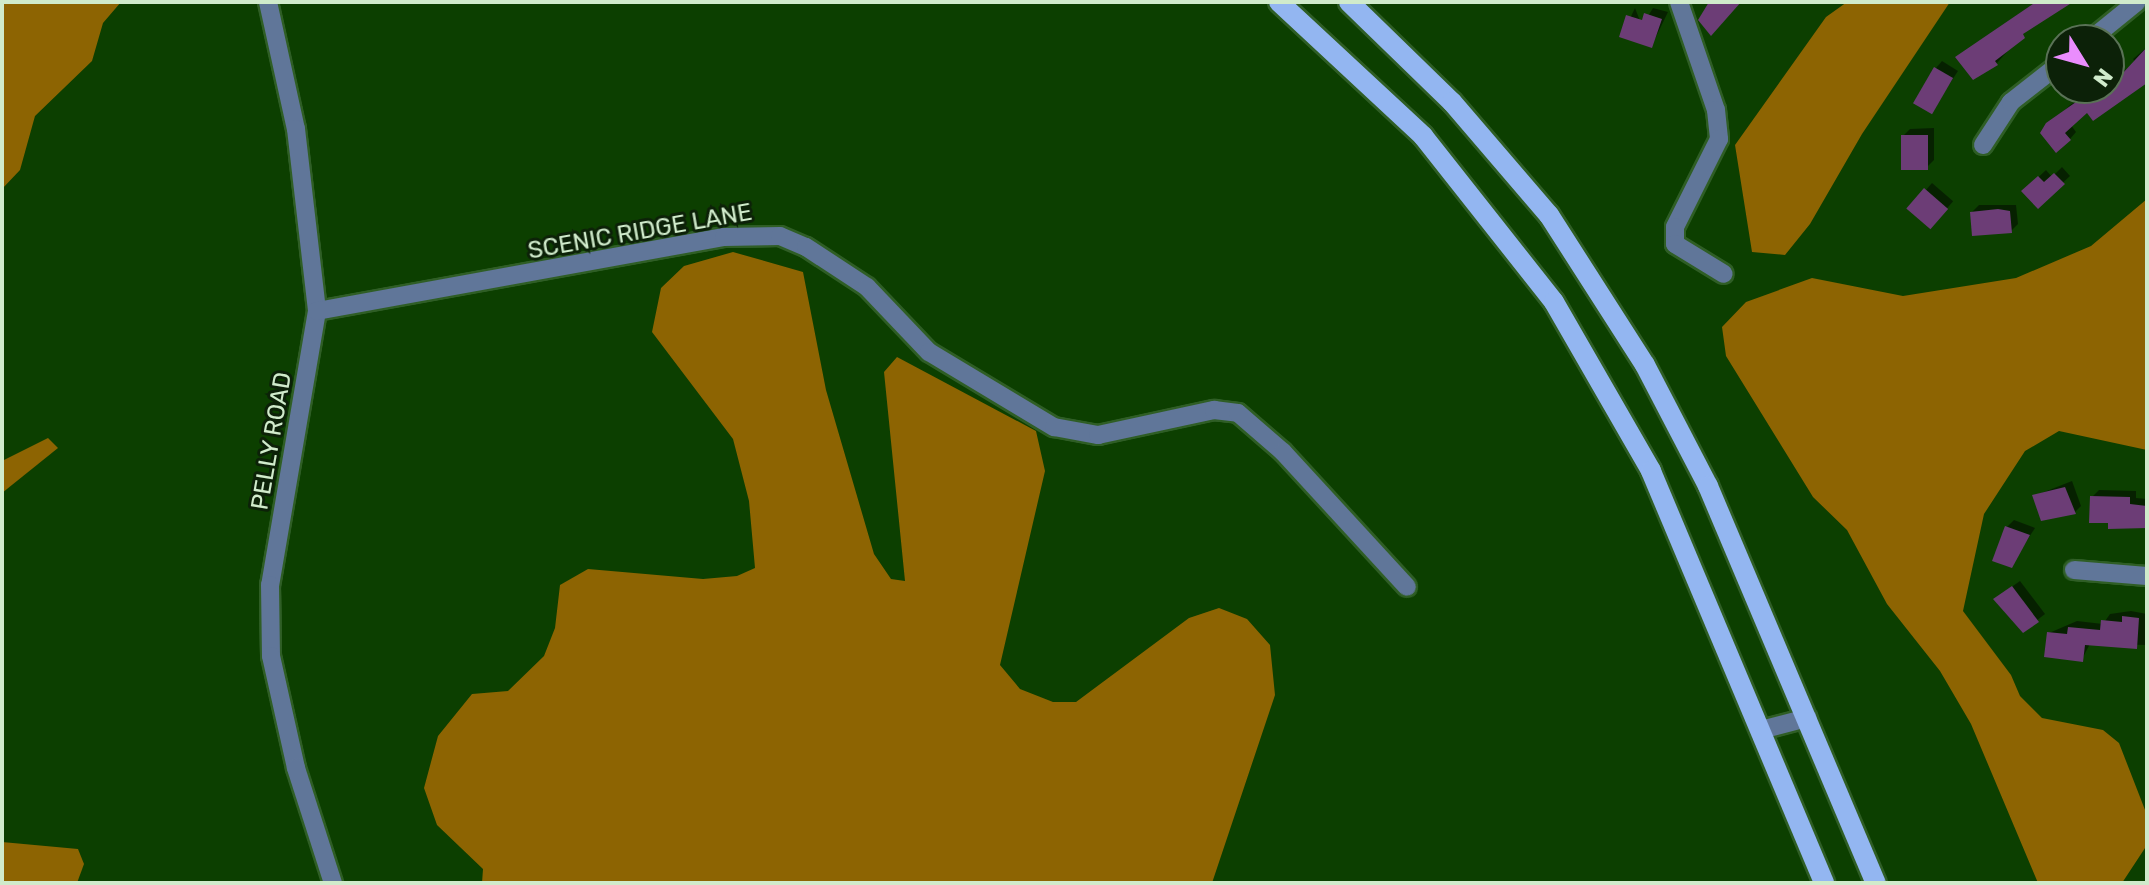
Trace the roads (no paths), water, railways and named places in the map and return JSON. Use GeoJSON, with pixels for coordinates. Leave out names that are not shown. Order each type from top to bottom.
{"type":"FeatureCollection","features":[{"type":"Feature","properties":{"kind":"main road"},"geometry":{"type":"LineString","coordinates":[[1279,2],[1423,136],[1554,302],[1651,471],[1824,883]]}},
{"type":"Feature","properties":{"kind":"main road"},"geometry":{"type":"LineString","coordinates":[[1349,2],[1491,145],[1549,215],[1595,282],[1708,486],[1876,883]]}},
{"type":"Feature","properties":{"kind":"street","name":"PELLY ROAD"},"geometry":{"type":"LineString","coordinates":[[268,2],[296,129],[317,311],[270,585],[271,656],[292,753],[333,883]]}},
{"type":"Feature","properties":{"kind":"street"},"geometry":{"type":"LineString","coordinates":[[1679,2],[1716,110],[1719,139],[1680,213],[1675,244],[1724,274]]}},
{"type":"Feature","properties":{"kind":"street"},"geometry":{"type":"LineString","coordinates":[[2110,24],[2137,2]]}},
{"type":"Feature","properties":{"kind":"street"},"geometry":{"type":"LineString","coordinates":[[1983,145],[2011,102],[2045,75]]}},
{"type":"Feature","properties":{"kind":"street","name":"SCENIC RIDGE LANE"},"geometry":{"type":"LineString","coordinates":[[317,311],[724,237],[780,236],[806,247],[867,287],[929,352],[1054,427],[1098,435],[1214,410],[1238,413],[1283,452],[1407,587]]}},
{"type":"Feature","properties":{"kind":"street"},"geometry":{"type":"LineString","coordinates":[[2074,570],[2147,576]]}},
{"type":"Feature","properties":{"kind":"street"},"geometry":{"type":"LineString","coordinates":[[1761,730],[1807,718]]}}]}
